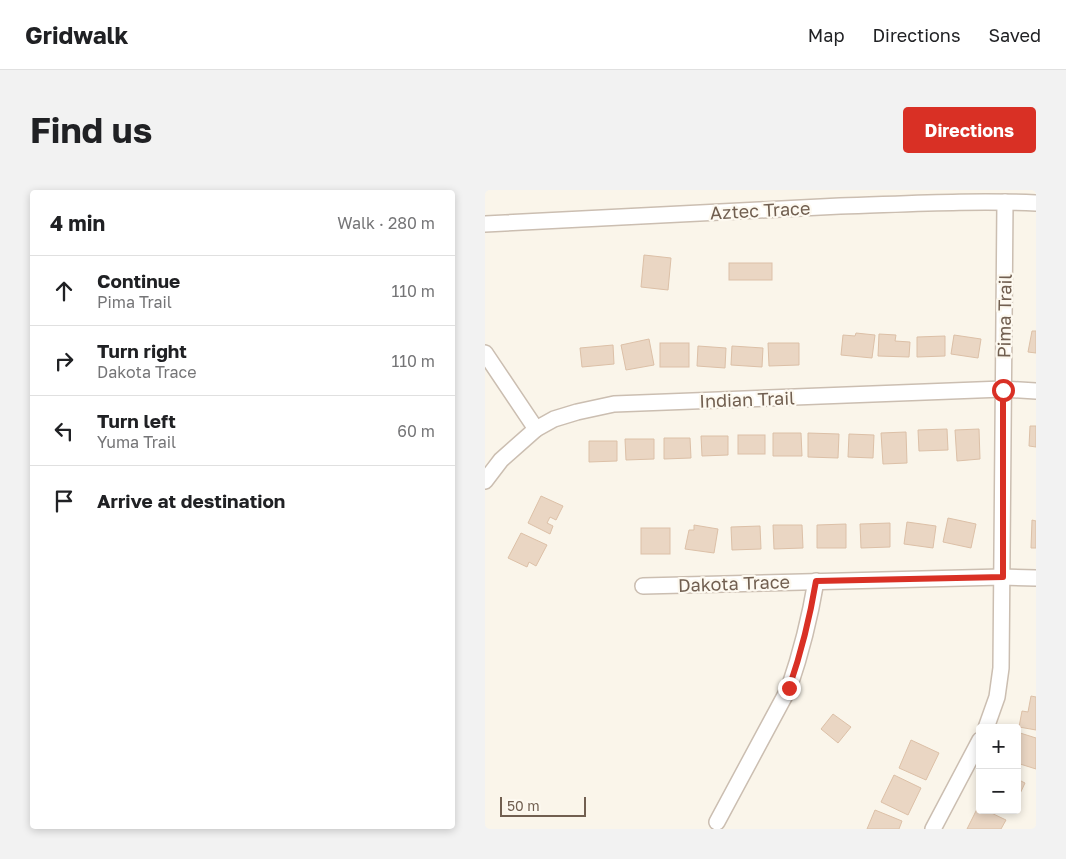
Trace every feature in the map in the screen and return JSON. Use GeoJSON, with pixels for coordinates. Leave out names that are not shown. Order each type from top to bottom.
{"type":"FeatureCollection","features":[{"type":"Feature","properties":{"kind":"street","name":"Aztec Trace"},"geometry":{"type":"LineString","coordinates":[[485,224],[767,209],[916,197],[1036,203]]}},
{"type":"Feature","properties":{"kind":"street","name":"Pima Trail"},"geometry":{"type":"LineString","coordinates":[[987,724],[997,697],[1001,668],[1005,202]]}},
{"type":"Feature","properties":{"kind":"street"},"geometry":{"type":"LineString","coordinates":[[485,354],[536,429]]}},
{"type":"Feature","properties":{"kind":"street","name":"Indian Trail"},"geometry":{"type":"LineString","coordinates":[[485,481],[501,460],[536,429],[554,419],[614,404],[1003,390],[1036,392]]}},
{"type":"Feature","properties":{"kind":"street","name":"Dakota Trace"},"geometry":{"type":"LineString","coordinates":[[643,586],[1003,577],[1036,578]]}},
{"type":"Feature","properties":{"kind":"street"},"geometry":{"type":"LineString","coordinates":[[717,822],[789,688],[810,614],[816,581]]}},
{"type":"Feature","properties":{"kind":"street"},"geometry":{"type":"LineString","coordinates":[[933,829],[976,748]]}},
{"type":"Feature","properties":{"kind":"building"},"geometry":{"type":"Polygon","coordinates":[[[644,255],[671,258],[668,290],[641,287],[644,255]]]}},
{"type":"Feature","properties":{"kind":"building"},"geometry":{"type":"Polygon","coordinates":[[[729,263],[772,263],[772,280],[729,280],[729,263]]]}},
{"type":"Feature","properties":{"kind":"building"},"geometry":{"type":"Polygon","coordinates":[[[1032,331],[1036,331],[1036,353],[1028,352],[1032,331]]]}},
{"type":"Feature","properties":{"kind":"building"},"geometry":{"type":"Polygon","coordinates":[[[856,333],[875,335],[872,358],[841,355],[843,335],[855,336],[856,333]]]}},
{"type":"Feature","properties":{"kind":"building"},"geometry":{"type":"Polygon","coordinates":[[[879,334],[896,335],[895,341],[910,342],[909,357],[878,356],[879,334]]]}},
{"type":"Feature","properties":{"kind":"building"},"geometry":{"type":"Polygon","coordinates":[[[954,335],[981,339],[978,358],[951,354],[954,335]]]}},
{"type":"Feature","properties":{"kind":"building"},"geometry":{"type":"Polygon","coordinates":[[[945,336],[945,356],[917,357],[917,337],[945,336]]]}},
{"type":"Feature","properties":{"kind":"building"},"geometry":{"type":"Polygon","coordinates":[[[649,339],[654,365],[626,370],[621,345],[649,339]]]}},
{"type":"Feature","properties":{"kind":"building"},"geometry":{"type":"Polygon","coordinates":[[[660,343],[689,343],[689,367],[660,367],[660,343]]]}},
{"type":"Feature","properties":{"kind":"building"},"geometry":{"type":"Polygon","coordinates":[[[768,343],[799,343],[799,365],[769,366],[768,343]]]}},
{"type":"Feature","properties":{"kind":"building"},"geometry":{"type":"Polygon","coordinates":[[[613,345],[614,364],[582,367],[580,348],[613,345]]]}},
{"type":"Feature","properties":{"kind":"building"},"geometry":{"type":"Polygon","coordinates":[[[698,346],[726,348],[725,368],[697,366],[698,346]]]}},
{"type":"Feature","properties":{"kind":"building"},"geometry":{"type":"Polygon","coordinates":[[[732,346],[763,348],[762,367],[731,365],[732,346]]]}},
{"type":"Feature","properties":{"kind":"building"},"geometry":{"type":"Polygon","coordinates":[[[1030,426],[1036,426],[1036,447],[1029,446],[1030,426]]]}},
{"type":"Feature","properties":{"kind":"building"},"geometry":{"type":"Polygon","coordinates":[[[947,429],[948,450],[919,451],[918,430],[947,429]]]}},
{"type":"Feature","properties":{"kind":"building"},"geometry":{"type":"Polygon","coordinates":[[[979,429],[980,459],[957,461],[955,430],[979,429]]]}},
{"type":"Feature","properties":{"kind":"building"},"geometry":{"type":"Polygon","coordinates":[[[906,432],[907,463],[883,464],[881,433],[906,432]]]}},
{"type":"Feature","properties":{"kind":"building"},"geometry":{"type":"Polygon","coordinates":[[[773,433],[801,433],[802,456],[773,456],[773,433]]]}},
{"type":"Feature","properties":{"kind":"building"},"geometry":{"type":"Polygon","coordinates":[[[808,433],[839,434],[838,458],[808,457],[808,433]]]}},
{"type":"Feature","properties":{"kind":"building"},"geometry":{"type":"Polygon","coordinates":[[[849,434],[874,435],[873,458],[848,457],[849,434]]]}},
{"type":"Feature","properties":{"kind":"building"},"geometry":{"type":"Polygon","coordinates":[[[738,435],[765,435],[765,454],[738,454],[738,435]]]}},
{"type":"Feature","properties":{"kind":"building"},"geometry":{"type":"Polygon","coordinates":[[[701,436],[728,436],[728,455],[702,456],[701,436]]]}},
{"type":"Feature","properties":{"kind":"building"},"geometry":{"type":"Polygon","coordinates":[[[664,438],[690,438],[691,458],[664,459],[664,438]]]}},
{"type":"Feature","properties":{"kind":"building"},"geometry":{"type":"Polygon","coordinates":[[[625,439],[654,439],[654,459],[626,460],[625,439]]]}},
{"type":"Feature","properties":{"kind":"building"},"geometry":{"type":"Polygon","coordinates":[[[589,441],[617,441],[617,461],[589,462],[589,441]]]}},
{"type":"Feature","properties":{"kind":"building"},"geometry":{"type":"Polygon","coordinates":[[[541,496],[563,506],[556,520],[550,517],[547,523],[553,526],[550,534],[528,523],[541,496]]]}},
{"type":"Feature","properties":{"kind":"building"},"geometry":{"type":"Polygon","coordinates":[[[948,518],[976,524],[971,548],[943,542],[948,518]]]}},
{"type":"Feature","properties":{"kind":"building"},"geometry":{"type":"Polygon","coordinates":[[[1032,520],[1036,521],[1036,548],[1031,548],[1032,520]]]}},
{"type":"Feature","properties":{"kind":"building"},"geometry":{"type":"Polygon","coordinates":[[[907,522],[936,526],[933,548],[904,544],[907,522]]]}},
{"type":"Feature","properties":{"kind":"building"},"geometry":{"type":"Polygon","coordinates":[[[890,523],[890,547],[861,548],[860,524],[890,523]]]}},
{"type":"Feature","properties":{"kind":"building"},"geometry":{"type":"Polygon","coordinates":[[[846,524],[846,548],[817,548],[817,525],[846,524]]]}},
{"type":"Feature","properties":{"kind":"building"},"geometry":{"type":"Polygon","coordinates":[[[694,525],[718,529],[714,553],[685,549],[689,530],[694,530],[694,525]]]}},
{"type":"Feature","properties":{"kind":"building"},"geometry":{"type":"Polygon","coordinates":[[[773,525],[802,525],[803,548],[774,549],[773,525]]]}},
{"type":"Feature","properties":{"kind":"building"},"geometry":{"type":"Polygon","coordinates":[[[760,526],[761,549],[732,550],[731,527],[760,526]]]}},
{"type":"Feature","properties":{"kind":"building"},"geometry":{"type":"Polygon","coordinates":[[[641,528],[670,528],[670,554],[641,554],[641,528]]]}},
{"type":"Feature","properties":{"kind":"building"},"geometry":{"type":"Polygon","coordinates":[[[521,533],[547,545],[536,566],[529,562],[527,567],[508,558],[521,533]]]}},
{"type":"Feature","properties":{"kind":"building"},"geometry":{"type":"Polygon","coordinates":[[[1031,696],[1036,697],[1036,730],[1021,727],[1020,724],[1022,711],[1028,712],[1031,696]]]}},
{"type":"Feature","properties":{"kind":"building"},"geometry":{"type":"Polygon","coordinates":[[[833,714],[851,727],[838,743],[821,729],[833,714]]]}},
{"type":"Feature","properties":{"kind":"building"},"geometry":{"type":"Polygon","coordinates":[[[1021,733],[1036,738],[1036,769],[1021,764],[1021,733]]]}},
{"type":"Feature","properties":{"kind":"building"},"geometry":{"type":"Polygon","coordinates":[[[911,740],[939,753],[926,780],[899,768],[911,740]]]}},
{"type":"Feature","properties":{"kind":"building"},"geometry":{"type":"Polygon","coordinates":[[[894,775],[921,788],[908,815],[881,802],[894,775]]]}},
{"type":"Feature","properties":{"kind":"building"},"geometry":{"type":"Polygon","coordinates":[[[1021,781],[1025,783],[1021,792],[1021,781]]]}},
{"type":"Feature","properties":{"kind":"building"},"geometry":{"type":"Polygon","coordinates":[[[875,810],[902,821],[899,829],[867,829],[875,810]]]}},
{"type":"Feature","properties":{"kind":"building"},"geometry":{"type":"Polygon","coordinates":[[[976,811],[976,814],[993,814],[1006,820],[1001,829],[967,829],[976,811]]]}},
{"type":"Feature","properties":{"kind":"route"},"geometry":{"type":"LineString","coordinates":[[789,688],[812,606],[816,581],[1003,577],[1003,390]]}}]}
